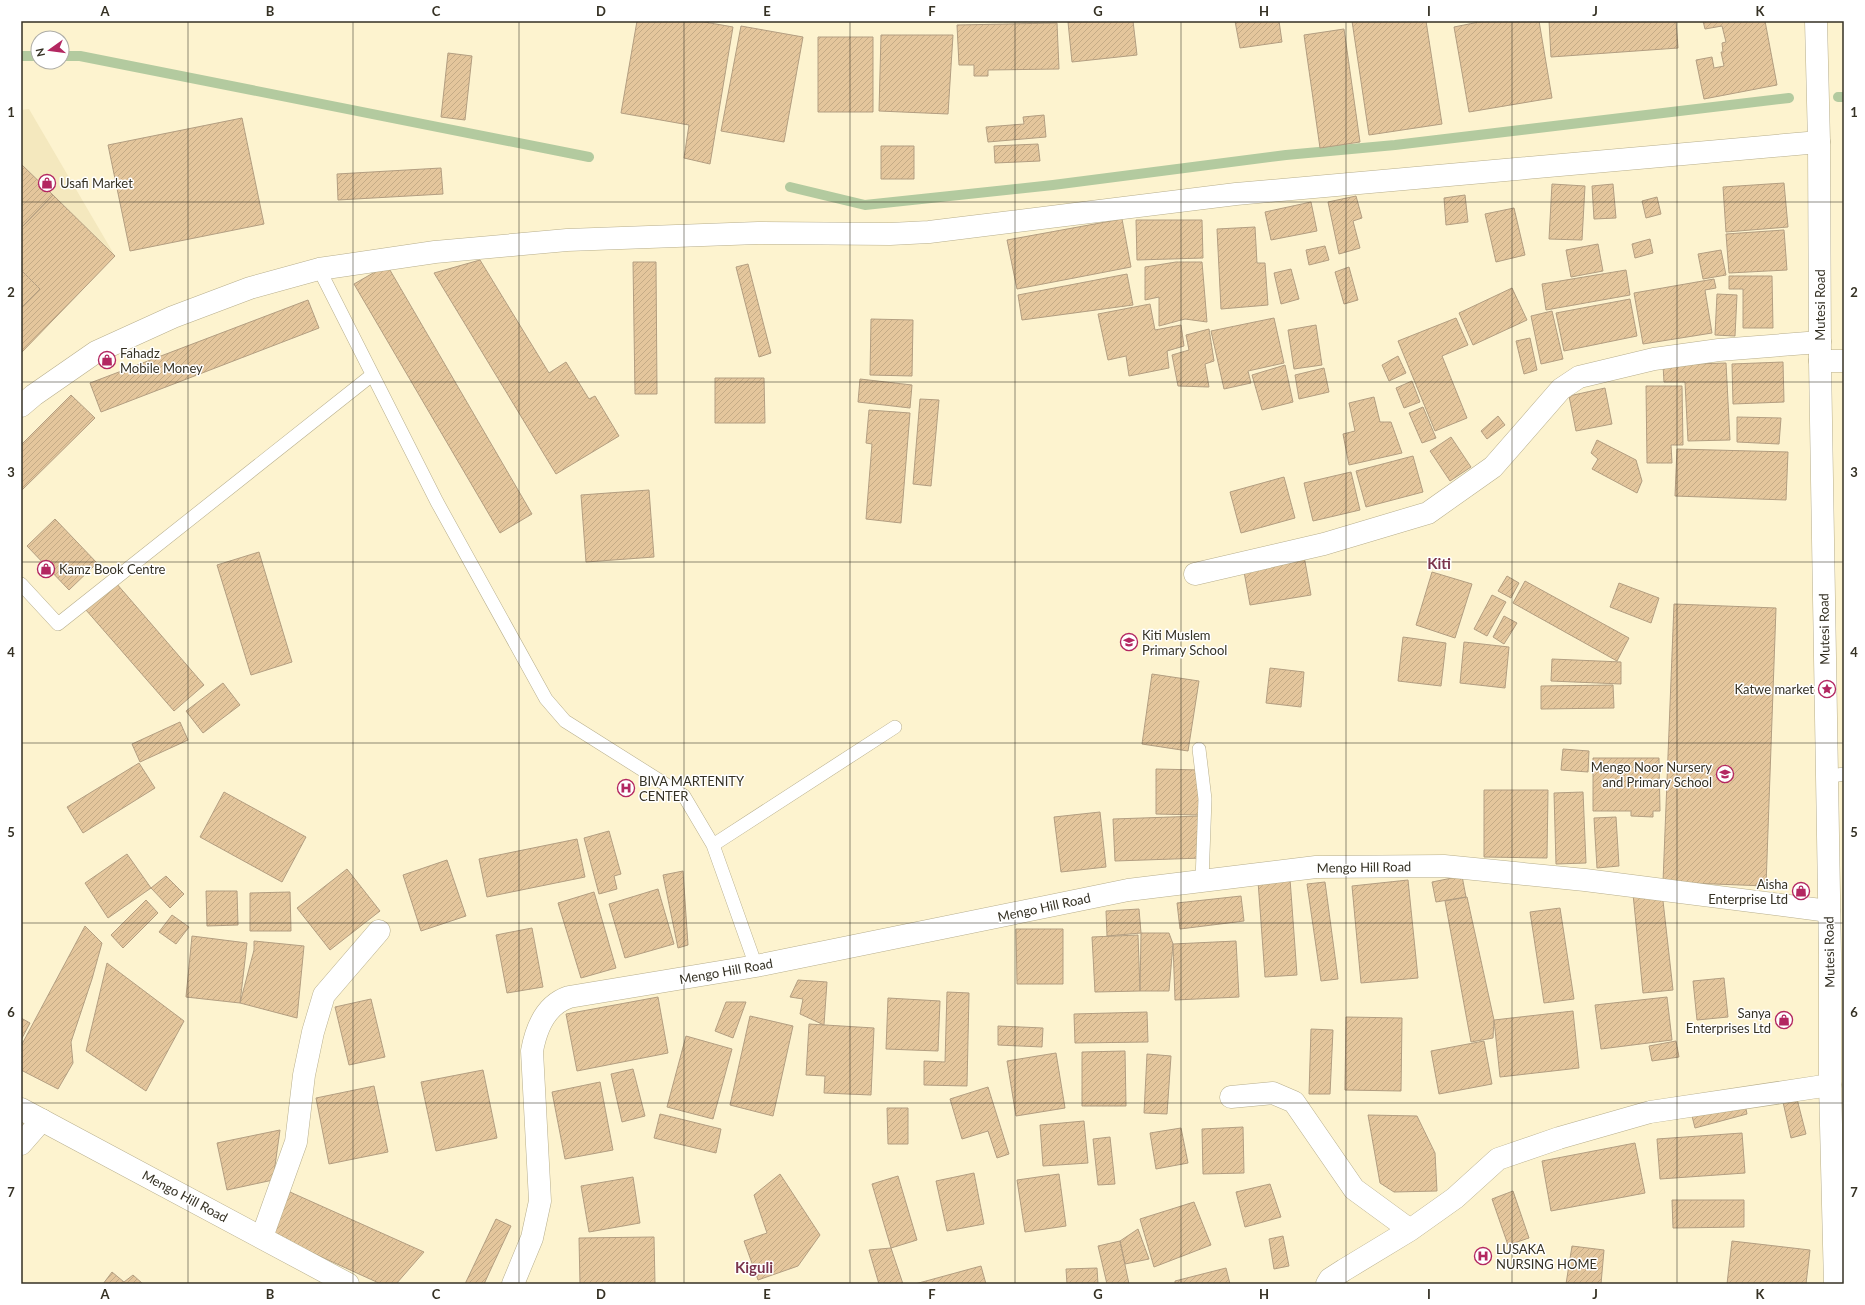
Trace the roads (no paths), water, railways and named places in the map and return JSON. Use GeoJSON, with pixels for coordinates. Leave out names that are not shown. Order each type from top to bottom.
{"type":"FeatureCollection","features":[{"type":"Feature","properties":{"kind":"street","name":"Mutesi Road"},"geometry":{"type":"LineString","coordinates":[[1816,21],[1819,142],[1820,352],[1835,775],[1828,911],[1837,954],[1830,1085],[1835,1284]]}},
{"type":"Feature","properties":{"kind":"street"},"geometry":{"type":"LineString","coordinates":[[21,406],[34,395],[103,349],[173,317],[250,288],[319,269],[435,252],[567,240],[758,233],[890,234],[930,232],[1236,194],[1819,142]]}},
{"type":"Feature","properties":{"kind":"street"},"geometry":{"type":"LineString","coordinates":[[1195,574],[1324,544],[1428,513],[1493,467],[1561,389],[1579,377],[1654,359],[1719,350],[1820,352],[1844,361]]}},
{"type":"Feature","properties":{"kind":"street","name":"Mengo Hill Road"},"geometry":{"type":"LineString","coordinates":[[513,1284],[532,1238],[540,1201],[532,1052],[535,1031],[552,1006],[560,1000],[568,997],[756,966],[1128,890],[1316,867],[1444,866],[1585,880],[1828,911]]}},
{"type":"Feature","properties":{"kind":"street"},"geometry":{"type":"LineString","coordinates":[[262,1237],[296,1142],[304,1075],[313,1032],[324,995],[379,931]]}},
{"type":"Feature","properties":{"kind":"street"},"geometry":{"type":"LineString","coordinates":[[1327,1284],[1330,1279],[1410,1230],[1455,1198],[1498,1159],[1559,1138],[1650,1112],[1830,1085]]}},
{"type":"Feature","properties":{"kind":"street"},"geometry":{"type":"LineString","coordinates":[[1231,1097],[1273,1092],[1294,1102],[1354,1189],[1410,1230]]}},
{"type":"Feature","properties":{"kind":"street","name":"Mengo Hill Road"},"geometry":{"type":"LineString","coordinates":[[21,1109],[348,1284]]}},
{"type":"Feature","properties":{"kind":"street"},"geometry":{"type":"LineString","coordinates":[[21,1144],[42,1120]]}},
{"type":"Feature","properties":{"kind":"lane"},"geometry":{"type":"LineString","coordinates":[[319,269],[437,502],[546,699],[565,721],[684,796],[713,844],[756,966]]}},
{"type":"Feature","properties":{"kind":"lane"},"geometry":{"type":"LineString","coordinates":[[21,584],[58,624],[372,375]]}},
{"type":"Feature","properties":{"kind":"lane"},"geometry":{"type":"LineString","coordinates":[[713,844],[894,727]]}},
{"type":"Feature","properties":{"kind":"lane"},"geometry":{"type":"LineString","coordinates":[[1199,749],[1205,799],[1202,881]]}},
{"type":"Feature","properties":{"kind":"waterway"},"geometry":{"type":"LineString","coordinates":[[21,56],[30,56]]}},
{"type":"Feature","properties":{"kind":"waterway"},"geometry":{"type":"LineString","coordinates":[[70,56],[80,56],[589,157]]}},
{"type":"Feature","properties":{"kind":"waterway"},"geometry":{"type":"LineString","coordinates":[[1838,97],[1844,97]]}},
{"type":"Feature","properties":{"kind":"waterway"},"geometry":{"type":"LineString","coordinates":[[790,187],[865,205],[1053,185],[1286,155],[1395,145],[1789,98]]}},
{"type":"Feature","properties":{"kind":"place","name":"Usafi Market"},"geometry":{"type":"Point","coordinates":[47,183]}},
{"type":"Feature","properties":{"kind":"place","name":"Fahadz Mobile Money"},"geometry":{"type":"Point","coordinates":[107,360]}},
{"type":"Feature","properties":{"kind":"place","name":"Kamz Book Centre"},"geometry":{"type":"Point","coordinates":[46,569]}},
{"type":"Feature","properties":{"kind":"place","name":"Kiti Muslem Primary School"},"geometry":{"type":"Point","coordinates":[1129,642]}},
{"type":"Feature","properties":{"kind":"place","name":"Katwe market"},"geometry":{"type":"Point","coordinates":[1827,689]}},
{"type":"Feature","properties":{"kind":"place","name":"Mengo Noor Nursery and Primary School"},"geometry":{"type":"Point","coordinates":[1725,774]}},
{"type":"Feature","properties":{"kind":"place","name":"BIVA MARTENITY CENTER"},"geometry":{"type":"Point","coordinates":[626,788]}},
{"type":"Feature","properties":{"kind":"place","name":"Aisha Enterprise Ltd"},"geometry":{"type":"Point","coordinates":[1801,891]}},
{"type":"Feature","properties":{"kind":"place","name":"Sanya Enterprises Ltd"},"geometry":{"type":"Point","coordinates":[1784,1020]}},
{"type":"Feature","properties":{"kind":"place","name":"LUSAKA NURSING HOME"},"geometry":{"type":"Point","coordinates":[1483,1256]}},
{"type":"Feature","properties":{"kind":"district","name":"Kiti"},"geometry":{"type":"Point","coordinates":[1439,564]}},
{"type":"Feature","properties":{"kind":"district","name":"Kiguli"},"geometry":{"type":"Point","coordinates":[754,1268]}}]}
